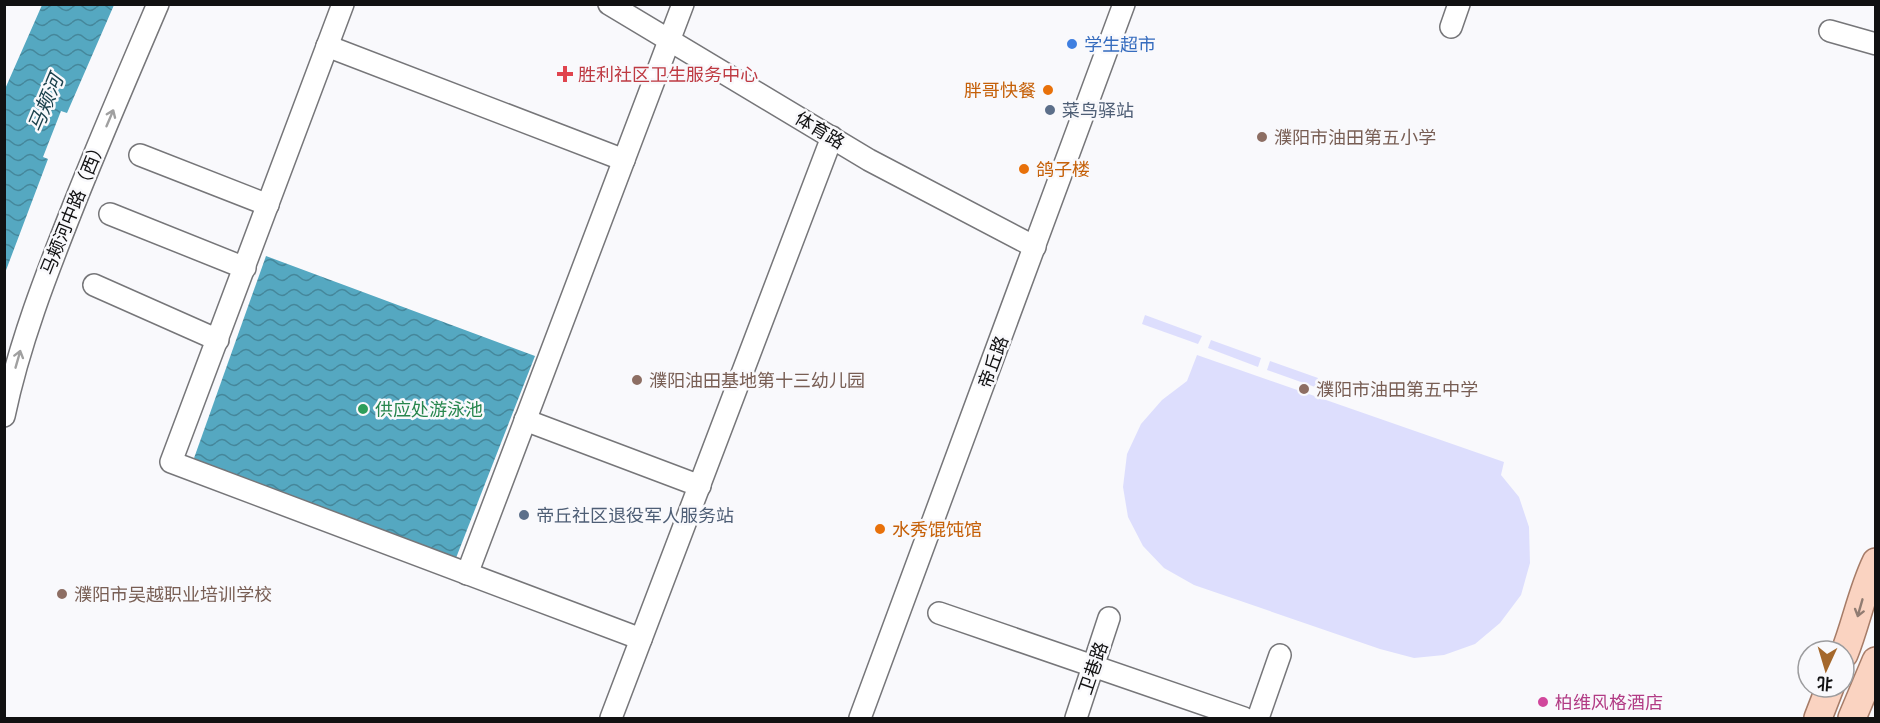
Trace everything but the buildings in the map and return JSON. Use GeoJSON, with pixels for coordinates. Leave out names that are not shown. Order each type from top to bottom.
{"type":"FeatureCollection","features":[{"type":"Feature","properties":{"kind":"main road"},"geometry":{"type":"LineString","coordinates":[[1850,639],[1875,562]]}},
{"type":"Feature","properties":{"kind":"main road"},"geometry":{"type":"LineString","coordinates":[[1852,718],[1875,661]]}},
{"type":"Feature","properties":{"kind":"main road"},"geometry":{"type":"LineString","coordinates":[[1818,718],[1825,699]]}},
{"type":"Feature","properties":{"kind":"street","name":"马颊河中路（西）"},"geometry":{"type":"LineString","coordinates":[[4,416],[25,335],[50,263],[158,4]]}},
{"type":"Feature","properties":{"kind":"street"},"geometry":{"type":"LineString","coordinates":[[343,4],[171,462],[641,639]]}},
{"type":"Feature","properties":{"kind":"street","name":"体育路"},"geometry":{"type":"LineString","coordinates":[[609,4],[869,160],[1035,247]]}},
{"type":"Feature","properties":{"kind":"street"},"geometry":{"type":"LineString","coordinates":[[467,574],[683,4]]}},
{"type":"Feature","properties":{"kind":"street","name":"帝丘路"},"geometry":{"type":"LineString","coordinates":[[860,718],[1124,4]]}},
{"type":"Feature","properties":{"kind":"street"},"geometry":{"type":"LineString","coordinates":[[1451,27],[1459,4]]}},
{"type":"Feature","properties":{"kind":"street"},"geometry":{"type":"LineString","coordinates":[[1830,31],[1875,44]]}},
{"type":"Feature","properties":{"kind":"street"},"geometry":{"type":"LineString","coordinates":[[327,46],[624,160]]}},
{"type":"Feature","properties":{"kind":"street"},"geometry":{"type":"LineString","coordinates":[[611,718],[832,137]]}},
{"type":"Feature","properties":{"kind":"street"},"geometry":{"type":"LineString","coordinates":[[140,155],[268,205]]}},
{"type":"Feature","properties":{"kind":"street"},"geometry":{"type":"LineString","coordinates":[[110,214],[245,268]]}},
{"type":"Feature","properties":{"kind":"street"},"geometry":{"type":"LineString","coordinates":[[94,285],[218,340]]}},
{"type":"Feature","properties":{"kind":"street"},"geometry":{"type":"LineString","coordinates":[[525,420],[700,486]]}},
{"type":"Feature","properties":{"kind":"street"},"geometry":{"type":"LineString","coordinates":[[939,613],[1244,718]]}},
{"type":"Feature","properties":{"kind":"street","name":"卫巷路"},"geometry":{"type":"LineString","coordinates":[[1076,718],[1110,618]]}},
{"type":"Feature","properties":{"kind":"street"},"geometry":{"type":"LineString","coordinates":[[1258,718],[1280,655]]}},
{"type":"Feature","properties":{"kind":"shaded area"},"geometry":{"type":"Polygon","coordinates":[[[1145,315],[1202,336],[1198,344],[1142,324],[1145,315]]]}},
{"type":"Feature","properties":{"kind":"shaded area"},"geometry":{"type":"Polygon","coordinates":[[[1211,340],[1261,358],[1258,367],[1208,348],[1211,340]]]}},
{"type":"Feature","properties":{"kind":"shaded area"},"geometry":{"type":"Polygon","coordinates":[[[1197,355],[1504,462],[1501,475],[1519,497],[1529,527],[1530,563],[1521,595],[1500,623],[1475,644],[1444,655],[1414,658],[1380,649],[1194,585],[1164,568],[1143,546],[1128,517],[1123,487],[1127,454],[1141,424],[1162,400],[1187,381],[1197,355]]]}},
{"type":"Feature","properties":{"kind":"shaded area"},"geometry":{"type":"Polygon","coordinates":[[[1270,361],[1318,378],[1315,387],[1267,370],[1270,361]]]}},
{"type":"Feature","properties":{"kind":"water","name":"马颊河"},"geometry":{"type":"Polygon","coordinates":[[[42,5],[114,5],[67,113],[61,111],[43,157],[48,159],[5,273],[5,89],[42,5]]]}},
{"type":"Feature","properties":{"kind":"water","name":"供应处游泳池"},"geometry":{"type":"Polygon","coordinates":[[[266,256],[535,356],[456,558],[193,461],[266,256]]]}},
{"type":"Feature","properties":{"kind":"place","name":"学生超市"},"geometry":{"type":"Point","coordinates":[1072,44]}},
{"type":"Feature","properties":{"kind":"place","name":"胜利社区卫生服务中心"},"geometry":{"type":"Point","coordinates":[565,74]}},
{"type":"Feature","properties":{"kind":"place","name":"胖哥快餐"},"geometry":{"type":"Point","coordinates":[1048,90]}},
{"type":"Feature","properties":{"kind":"place","name":"菜鸟驿站"},"geometry":{"type":"Point","coordinates":[1050,110]}},
{"type":"Feature","properties":{"kind":"place","name":"濮阳市油田第五小学"},"geometry":{"type":"Point","coordinates":[1262,137]}},
{"type":"Feature","properties":{"kind":"place","name":"鸽子楼"},"geometry":{"type":"Point","coordinates":[1024,169]}},
{"type":"Feature","properties":{"kind":"place","name":"濮阳油田基地第十三幼儿园"},"geometry":{"type":"Point","coordinates":[637,380]}},
{"type":"Feature","properties":{"kind":"place","name":"濮阳市油田第五中学"},"geometry":{"type":"Point","coordinates":[1304,389]}},
{"type":"Feature","properties":{"kind":"place","name":"供应处游泳池"},"geometry":{"type":"Point","coordinates":[363,409]}},
{"type":"Feature","properties":{"kind":"place","name":"帝丘社区退役军人服务站"},"geometry":{"type":"Point","coordinates":[524,515]}},
{"type":"Feature","properties":{"kind":"place","name":"水秀馄饨馆"},"geometry":{"type":"Point","coordinates":[880,529]}},
{"type":"Feature","properties":{"kind":"place","name":"濮阳市吴越职业培训学校"},"geometry":{"type":"Point","coordinates":[62,594]}},
{"type":"Feature","properties":{"kind":"place","name":"柏维风格酒店"},"geometry":{"type":"Point","coordinates":[1543,702]}}]}
